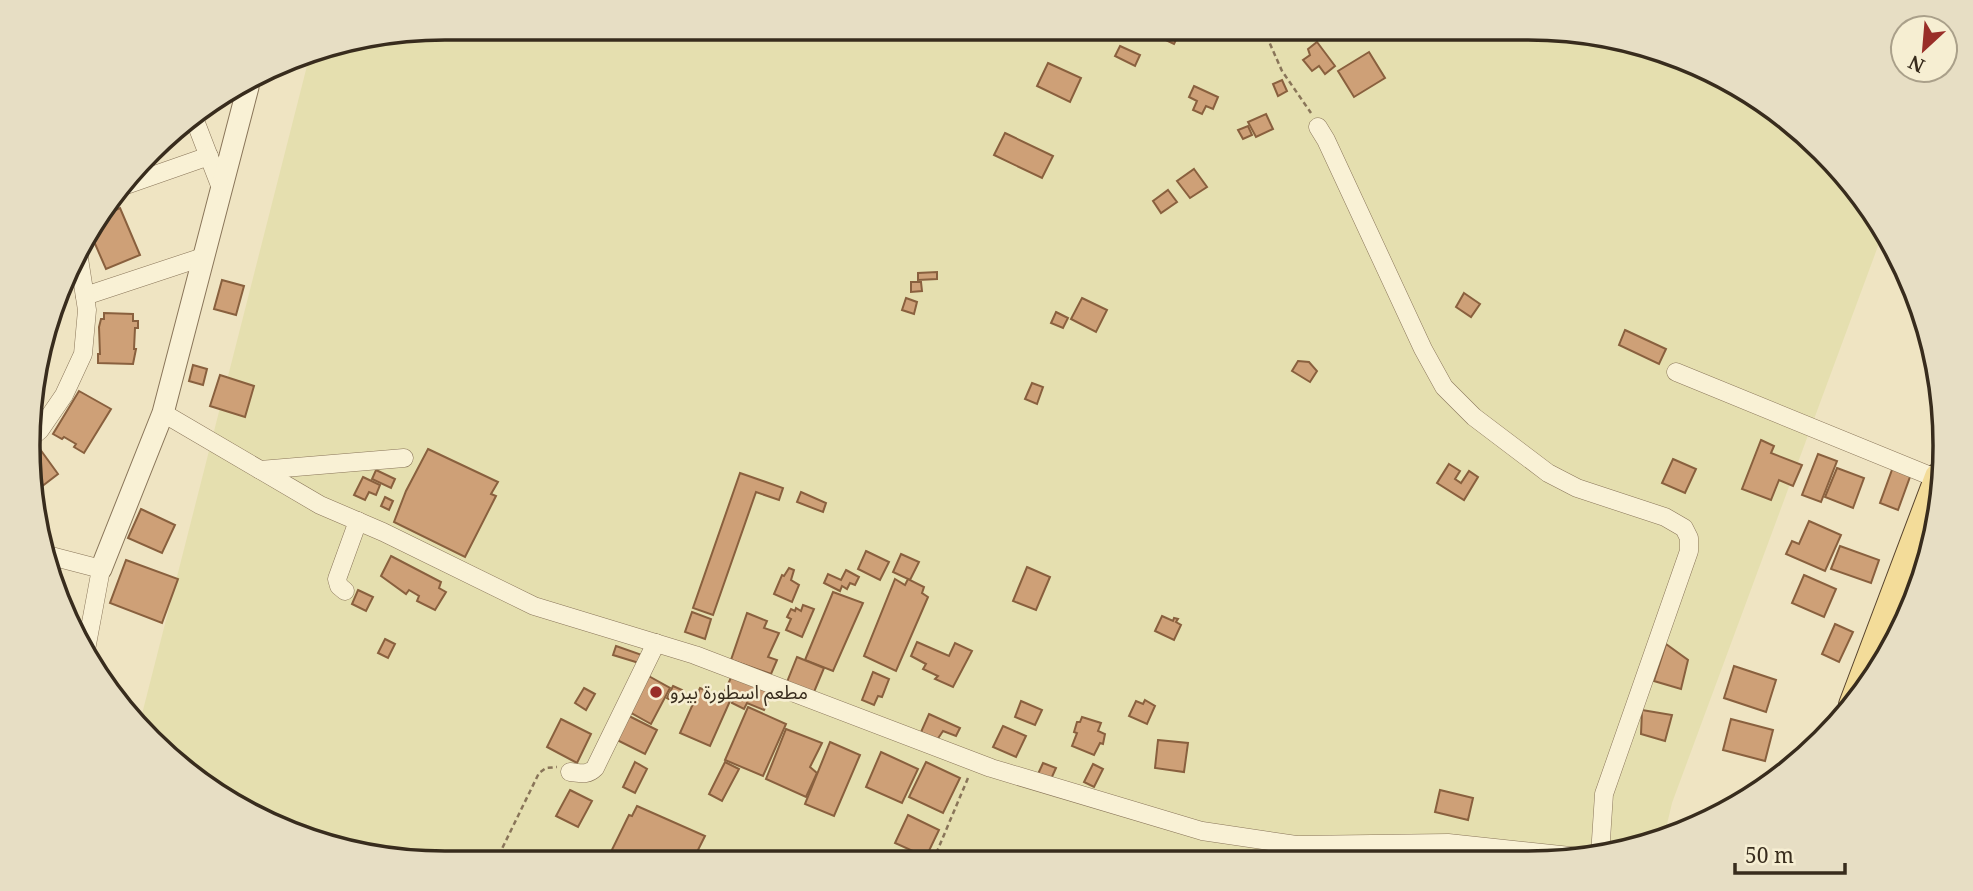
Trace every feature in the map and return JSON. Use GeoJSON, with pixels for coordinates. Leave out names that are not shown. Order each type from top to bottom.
{"type":"FeatureCollection","features":[{"type":"Feature","properties":{"kind":"main road"},"geometry":{"type":"LineString","coordinates":[[1868,664],[1928,505]]}},
{"type":"Feature","properties":{"kind":"street"},"geometry":{"type":"LineString","coordinates":[[88,636],[101,569],[163,413],[246,93]]}},
{"type":"Feature","properties":{"kind":"street"},"geometry":{"type":"LineString","coordinates":[[197,126],[221,188]]}},
{"type":"Feature","properties":{"kind":"street"},"geometry":{"type":"LineString","coordinates":[[1318,128],[1332,152],[1423,349],[1444,387],[1475,417],[1548,473],[1577,488],[1665,517],[1684,528],[1689,538],[1689,551],[1604,794],[1602,844]]}},
{"type":"Feature","properties":{"kind":"street"},"geometry":{"type":"LineString","coordinates":[[139,180],[209,156]]}},
{"type":"Feature","properties":{"kind":"street"},"geometry":{"type":"LineString","coordinates":[[85,296],[203,257]]}},
{"type":"Feature","properties":{"kind":"street"},"geometry":{"type":"LineString","coordinates":[[41,426],[64,395],[83,354],[87,310],[81,269]]}},
{"type":"Feature","properties":{"kind":"street"},"geometry":{"type":"LineString","coordinates":[[1676,372],[1932,475]]}},
{"type":"Feature","properties":{"kind":"street"},"geometry":{"type":"LineString","coordinates":[[163,413],[320,505],[534,606],[695,655],[975,762],[1202,831],[1296,845],[1448,843],[1523,851]]}},
{"type":"Feature","properties":{"kind":"street"},"geometry":{"type":"LineString","coordinates":[[260,470],[404,458]]}},
{"type":"Feature","properties":{"kind":"street"},"geometry":{"type":"LineString","coordinates":[[345,592],[337,579],[358,521]]}},
{"type":"Feature","properties":{"kind":"street"},"geometry":{"type":"LineString","coordinates":[[56,557],[101,569]]}},
{"type":"Feature","properties":{"kind":"street"},"geometry":{"type":"LineString","coordinates":[[570,772],[585,774],[595,768],[656,643]]}},
{"type":"Feature","properties":{"kind":"path"},"geometry":{"type":"LineString","coordinates":[[1266,40],[1318,128]]}},
{"type":"Feature","properties":{"kind":"path"},"geometry":{"type":"LineString","coordinates":[[938,851],[975,762]]}},
{"type":"Feature","properties":{"kind":"path"},"geometry":{"type":"LineString","coordinates":[[501,851],[539,773],[555,766],[570,772]]}},
{"type":"Feature","properties":{"kind":"shaded area"},"geometry":{"type":"Polygon","coordinates":[[[446,40],[1527,40],[1580,44],[1632,54],[1683,71],[1753,109],[1795,141],[1832,178],[1879,244],[1672,803],[1667,826],[1632,837],[1580,847],[1527,851],[419,850],[341,837],[266,809],[199,767],[142,714],[307,65],[341,54],[393,44],[446,40]]]}},
{"type":"Feature","properties":{"kind":"building"},"geometry":{"type":"Polygon","coordinates":[[[1317,42],[1335,66],[1325,74],[1319,66],[1312,71],[1303,60],[1310,55],[1308,49],[1317,42]]]}},
{"type":"Feature","properties":{"kind":"building"},"geometry":{"type":"Polygon","coordinates":[[[1120,46],[1140,55],[1135,66],[1115,56],[1120,46]]]}},
{"type":"Feature","properties":{"kind":"building"},"geometry":{"type":"Polygon","coordinates":[[[1369,52],[1385,78],[1354,97],[1338,71],[1369,52]]]}},
{"type":"Feature","properties":{"kind":"building"},"geometry":{"type":"Polygon","coordinates":[[[1048,63],[1081,78],[1070,102],[1037,86],[1048,63]]]}},
{"type":"Feature","properties":{"kind":"building"},"geometry":{"type":"Polygon","coordinates":[[[1282,80],[1287,91],[1278,96],[1273,84],[1282,80]]]}},
{"type":"Feature","properties":{"kind":"building"},"geometry":{"type":"Polygon","coordinates":[[[1194,86],[1218,97],[1213,109],[1206,106],[1202,114],[1193,110],[1197,101],[1189,97],[1194,86]]]}},
{"type":"Feature","properties":{"kind":"building"},"geometry":{"type":"Polygon","coordinates":[[[1266,114],[1273,129],[1256,137],[1248,122],[1266,114]]]}},
{"type":"Feature","properties":{"kind":"building"},"geometry":{"type":"Polygon","coordinates":[[[1248,126],[1252,135],[1243,139],[1238,130],[1248,126]]]}},
{"type":"Feature","properties":{"kind":"building"},"geometry":{"type":"Polygon","coordinates":[[[1005,133],[1053,156],[1042,178],[994,155],[1005,133]]]}},
{"type":"Feature","properties":{"kind":"building"},"geometry":{"type":"Polygon","coordinates":[[[1194,169],[1207,187],[1190,198],[1177,181],[1194,169]]]}},
{"type":"Feature","properties":{"kind":"building"},"geometry":{"type":"Polygon","coordinates":[[[1168,190],[1177,202],[1161,213],[1153,201],[1168,190]]]}},
{"type":"Feature","properties":{"kind":"building"},"geometry":{"type":"Polygon","coordinates":[[[120,208],[140,255],[106,269],[95,243],[120,208]]]}},
{"type":"Feature","properties":{"kind":"building"},"geometry":{"type":"Polygon","coordinates":[[[937,272],[937,279],[918,280],[918,273],[937,272]]]}},
{"type":"Feature","properties":{"kind":"building"},"geometry":{"type":"Polygon","coordinates":[[[222,280],[244,286],[236,315],[214,309],[222,280]]]}},
{"type":"Feature","properties":{"kind":"building"},"geometry":{"type":"Polygon","coordinates":[[[911,282],[921,282],[922,291],[911,292],[911,282]]]}},
{"type":"Feature","properties":{"kind":"building"},"geometry":{"type":"Polygon","coordinates":[[[1464,293],[1480,304],[1471,317],[1456,307],[1464,293]]]}},
{"type":"Feature","properties":{"kind":"building"},"geometry":{"type":"Polygon","coordinates":[[[906,298],[917,302],[914,314],[902,310],[906,298]]]}},
{"type":"Feature","properties":{"kind":"building"},"geometry":{"type":"Polygon","coordinates":[[[1082,298],[1107,310],[1096,332],[1071,319],[1082,298]]]}},
{"type":"Feature","properties":{"kind":"building"},"geometry":{"type":"Polygon","coordinates":[[[1056,312],[1068,318],[1063,328],[1051,323],[1056,312]]]}},
{"type":"Feature","properties":{"kind":"building"},"geometry":{"type":"Polygon","coordinates":[[[104,313],[133,314],[133,321],[138,321],[138,328],[135,328],[136,349],[133,364],[98,363],[99,327],[104,313]]]}},
{"type":"Feature","properties":{"kind":"building"},"geometry":{"type":"Polygon","coordinates":[[[1625,330],[1666,349],[1659,364],[1619,345],[1625,330]]]}},
{"type":"Feature","properties":{"kind":"building"},"geometry":{"type":"Polygon","coordinates":[[[1298,361],[1309,362],[1317,371],[1310,382],[1292,371],[1298,361]]]}},
{"type":"Feature","properties":{"kind":"building"},"geometry":{"type":"Polygon","coordinates":[[[193,365],[207,369],[203,385],[189,381],[193,365]]]}},
{"type":"Feature","properties":{"kind":"building"},"geometry":{"type":"Polygon","coordinates":[[[220,375],[254,386],[245,417],[210,406],[220,375]]]}},
{"type":"Feature","properties":{"kind":"building"},"geometry":{"type":"Polygon","coordinates":[[[1032,383],[1043,387],[1037,404],[1025,399],[1032,383]]]}},
{"type":"Feature","properties":{"kind":"building"},"geometry":{"type":"Polygon","coordinates":[[[79,391],[111,409],[84,453],[74,447],[76,444],[53,434],[79,391]]]}},
{"type":"Feature","properties":{"kind":"building"},"geometry":{"type":"Polygon","coordinates":[[[1761,440],[1774,446],[1771,453],[1802,465],[1793,486],[1779,480],[1771,500],[1742,489],[1761,440]]]}},
{"type":"Feature","properties":{"kind":"building"},"geometry":{"type":"Polygon","coordinates":[[[40,449],[58,474],[43,486],[40,449]]]}},
{"type":"Feature","properties":{"kind":"building"},"geometry":{"type":"Polygon","coordinates":[[[428,449],[498,482],[491,494],[496,496],[465,557],[394,522],[406,491],[428,449]]]}},
{"type":"Feature","properties":{"kind":"building"},"geometry":{"type":"Polygon","coordinates":[[[1818,454],[1837,461],[1821,502],[1802,495],[1818,454]]]}},
{"type":"Feature","properties":{"kind":"building"},"geometry":{"type":"Polygon","coordinates":[[[1673,459],[1696,469],[1685,493],[1662,483],[1673,459]]]}},
{"type":"Feature","properties":{"kind":"building"},"geometry":{"type":"Polygon","coordinates":[[[1449,464],[1460,471],[1455,479],[1461,483],[1469,471],[1478,477],[1464,500],[1437,483],[1449,464]]]}},
{"type":"Feature","properties":{"kind":"building"},"geometry":{"type":"Polygon","coordinates":[[[1893,467],[1911,474],[1898,510],[1880,503],[1893,467]]]}},
{"type":"Feature","properties":{"kind":"building"},"geometry":{"type":"Polygon","coordinates":[[[1837,468],[1864,478],[1853,508],[1825,497],[1837,468]]]}},
{"type":"Feature","properties":{"kind":"building"},"geometry":{"type":"Polygon","coordinates":[[[376,470],[395,479],[391,488],[372,479],[376,470]]]}},
{"type":"Feature","properties":{"kind":"building"},"geometry":{"type":"Polygon","coordinates":[[[740,473],[783,488],[779,500],[756,492],[713,615],[693,608],[740,473]]]}},
{"type":"Feature","properties":{"kind":"building"},"geometry":{"type":"Polygon","coordinates":[[[363,477],[380,485],[376,495],[369,492],[365,500],[354,495],[363,477]]]}},
{"type":"Feature","properties":{"kind":"building"},"geometry":{"type":"Polygon","coordinates":[[[801,492],[826,503],[823,512],[797,502],[801,492]]]}},
{"type":"Feature","properties":{"kind":"building"},"geometry":{"type":"Polygon","coordinates":[[[385,497],[393,501],[389,510],[381,506],[385,497]]]}},
{"type":"Feature","properties":{"kind":"building"},"geometry":{"type":"Polygon","coordinates":[[[141,509],[175,525],[162,553],[128,538],[141,509]]]}},
{"type":"Feature","properties":{"kind":"building"},"geometry":{"type":"Polygon","coordinates":[[[1809,521],[1841,535],[1825,571],[1786,554],[1792,541],[1799,544],[1809,521]]]}},
{"type":"Feature","properties":{"kind":"building"},"geometry":{"type":"Polygon","coordinates":[[[1840,546],[1879,560],[1871,583],[1831,569],[1840,546]]]}},
{"type":"Feature","properties":{"kind":"building"},"geometry":{"type":"Polygon","coordinates":[[[866,551],[889,562],[880,580],[858,569],[866,551]]]}},
{"type":"Feature","properties":{"kind":"building"},"geometry":{"type":"Polygon","coordinates":[[[901,554],[919,562],[910,580],[893,572],[901,554]]]}},
{"type":"Feature","properties":{"kind":"building"},"geometry":{"type":"Polygon","coordinates":[[[391,556],[441,582],[439,588],[446,592],[435,610],[417,601],[419,596],[409,590],[406,594],[381,576],[391,556]]]}},
{"type":"Feature","properties":{"kind":"building"},"geometry":{"type":"Polygon","coordinates":[[[126,560],[178,579],[162,623],[110,603],[126,560]]]}},
{"type":"Feature","properties":{"kind":"building"},"geometry":{"type":"Polygon","coordinates":[[[1027,567],[1050,577],[1036,610],[1013,601],[1027,567]]]}},
{"type":"Feature","properties":{"kind":"building"},"geometry":{"type":"Polygon","coordinates":[[[789,568],[794,570],[791,580],[799,585],[792,602],[774,594],[782,575],[784,576],[789,568]]]}},
{"type":"Feature","properties":{"kind":"building"},"geometry":{"type":"Polygon","coordinates":[[[846,570],[859,577],[855,585],[850,583],[847,589],[842,586],[840,591],[824,583],[828,574],[841,580],[846,570]]]}},
{"type":"Feature","properties":{"kind":"building"},"geometry":{"type":"Polygon","coordinates":[[[1804,575],[1836,589],[1824,617],[1792,603],[1804,575]]]}},
{"type":"Feature","properties":{"kind":"building"},"geometry":{"type":"Polygon","coordinates":[[[895,579],[905,585],[908,579],[924,587],[922,593],[928,597],[896,671],[864,656],[895,579]]]}},
{"type":"Feature","properties":{"kind":"building"},"geometry":{"type":"Polygon","coordinates":[[[358,590],[373,597],[366,611],[352,604],[358,590]]]}},
{"type":"Feature","properties":{"kind":"building"},"geometry":{"type":"Polygon","coordinates":[[[833,592],[863,603],[833,671],[805,660],[833,592]]]}},
{"type":"Feature","properties":{"kind":"building"},"geometry":{"type":"Polygon","coordinates":[[[803,605],[814,609],[802,637],[786,630],[791,619],[787,617],[791,609],[801,611],[803,605]]]}},
{"type":"Feature","properties":{"kind":"building"},"geometry":{"type":"Polygon","coordinates":[[[692,612],[711,619],[705,639],[685,632],[692,612]]]}},
{"type":"Feature","properties":{"kind":"building"},"geometry":{"type":"Polygon","coordinates":[[[747,613],[767,621],[764,628],[779,633],[768,657],[777,660],[771,674],[731,660],[747,613]]]}},
{"type":"Feature","properties":{"kind":"building"},"geometry":{"type":"Polygon","coordinates":[[[1162,616],[1173,621],[1174,618],[1178,619],[1176,622],[1181,625],[1174,640],[1155,631],[1162,616]]]}},
{"type":"Feature","properties":{"kind":"building"},"geometry":{"type":"Polygon","coordinates":[[[1835,624],[1853,632],[1839,662],[1822,654],[1835,624]]]}},
{"type":"Feature","properties":{"kind":"building"},"geometry":{"type":"Polygon","coordinates":[[[385,639],[395,644],[388,658],[378,653],[385,639]]]}},
{"type":"Feature","properties":{"kind":"building"},"geometry":{"type":"Polygon","coordinates":[[[917,642],[949,656],[955,643],[972,651],[953,687],[935,679],[938,676],[923,669],[926,664],[911,656],[917,642]]]}},
{"type":"Feature","properties":{"kind":"building"},"geometry":{"type":"Polygon","coordinates":[[[1666,644],[1688,660],[1681,689],[1654,681],[1666,644]]]}},
{"type":"Feature","properties":{"kind":"building"},"geometry":{"type":"Polygon","coordinates":[[[616,646],[642,655],[639,663],[613,655],[616,646]]]}},
{"type":"Feature","properties":{"kind":"building"},"geometry":{"type":"Polygon","coordinates":[[[797,657],[824,668],[814,692],[787,682],[797,657]]]}},
{"type":"Feature","properties":{"kind":"building"},"geometry":{"type":"Polygon","coordinates":[[[1734,666],[1776,680],[1766,712],[1724,698],[1734,666]]]}},
{"type":"Feature","properties":{"kind":"building"},"geometry":{"type":"Polygon","coordinates":[[[873,672],[889,679],[882,697],[878,696],[874,705],[862,700],[873,672]]]}},
{"type":"Feature","properties":{"kind":"building"},"geometry":{"type":"Polygon","coordinates":[[[733,673],[773,690],[764,710],[747,703],[744,709],[732,703],[734,697],[724,693],[733,673]]]}},
{"type":"Feature","properties":{"kind":"building"},"geometry":{"type":"Polygon","coordinates":[[[645,674],[670,688],[651,724],[626,710],[645,674]]]}},
{"type":"Feature","properties":{"kind":"building"},"geometry":{"type":"Polygon","coordinates":[[[673,686],[682,690],[676,703],[667,698],[673,686]]]}},
{"type":"Feature","properties":{"kind":"building"},"geometry":{"type":"Polygon","coordinates":[[[584,688],[595,694],[586,710],[575,703],[584,688]]]}},
{"type":"Feature","properties":{"kind":"building"},"geometry":{"type":"Polygon","coordinates":[[[700,688],[730,701],[710,746],[680,733],[700,688]]]}},
{"type":"Feature","properties":{"kind":"building"},"geometry":{"type":"Polygon","coordinates":[[[1145,700],[1155,706],[1147,724],[1129,716],[1136,701],[1143,704],[1145,700]]]}},
{"type":"Feature","properties":{"kind":"building"},"geometry":{"type":"Polygon","coordinates":[[[1021,701],[1042,710],[1035,725],[1015,717],[1021,701]]]}},
{"type":"Feature","properties":{"kind":"building"},"geometry":{"type":"Polygon","coordinates":[[[748,707],[786,724],[763,776],[725,760],[748,707]]]}},
{"type":"Feature","properties":{"kind":"building"},"geometry":{"type":"Polygon","coordinates":[[[1642,710],[1672,715],[1665,741],[1641,734],[1642,710]]]}},
{"type":"Feature","properties":{"kind":"building"},"geometry":{"type":"Polygon","coordinates":[[[929,714],[960,728],[956,736],[943,731],[937,740],[921,732],[929,714]]]}},
{"type":"Feature","properties":{"kind":"building"},"geometry":{"type":"Polygon","coordinates":[[[627,715],[657,730],[645,754],[615,739],[627,715]]]}},
{"type":"Feature","properties":{"kind":"building"},"geometry":{"type":"Polygon","coordinates":[[[1082,717],[1101,723],[1098,731],[1105,734],[1103,744],[1100,743],[1094,755],[1072,746],[1077,733],[1074,732],[1077,722],[1080,722],[1082,717]]]}},
{"type":"Feature","properties":{"kind":"building"},"geometry":{"type":"Polygon","coordinates":[[[561,719],[591,734],[577,763],[547,747],[561,719]]]}},
{"type":"Feature","properties":{"kind":"building"},"geometry":{"type":"Polygon","coordinates":[[[1731,719],[1773,730],[1765,761],[1723,750],[1731,719]]]}},
{"type":"Feature","properties":{"kind":"building"},"geometry":{"type":"Polygon","coordinates":[[[1003,726],[1026,736],[1016,757],[993,747],[1003,726]]]}},
{"type":"Feature","properties":{"kind":"building"},"geometry":{"type":"Polygon","coordinates":[[[786,729],[822,743],[810,767],[817,773],[806,797],[766,779],[786,729]]]}},
{"type":"Feature","properties":{"kind":"building"},"geometry":{"type":"Polygon","coordinates":[[[1158,740],[1188,743],[1184,772],[1155,768],[1158,740]]]}},
{"type":"Feature","properties":{"kind":"building"},"geometry":{"type":"Polygon","coordinates":[[[830,742],[860,755],[834,816],[805,804],[830,742]]]}},
{"type":"Feature","properties":{"kind":"building"},"geometry":{"type":"Polygon","coordinates":[[[881,752],[918,769],[902,803],[866,787],[881,752]]]}},
{"type":"Feature","properties":{"kind":"building"},"geometry":{"type":"Polygon","coordinates":[[[635,762],[647,769],[635,793],[623,787],[635,762]]]}},
{"type":"Feature","properties":{"kind":"building"},"geometry":{"type":"Polygon","coordinates":[[[725,762],[739,769],[722,801],[709,794],[725,762]]]}},
{"type":"Feature","properties":{"kind":"building"},"geometry":{"type":"Polygon","coordinates":[[[926,762],[960,778],[943,813],[909,797],[926,762]]]}},
{"type":"Feature","properties":{"kind":"building"},"geometry":{"type":"Polygon","coordinates":[[[1043,763],[1056,768],[1051,779],[1038,774],[1043,763]]]}},
{"type":"Feature","properties":{"kind":"building"},"geometry":{"type":"Polygon","coordinates":[[[1093,764],[1103,769],[1094,787],[1084,782],[1093,764]]]}},
{"type":"Feature","properties":{"kind":"building"},"geometry":{"type":"Polygon","coordinates":[[[570,790],[592,801],[578,827],[556,816],[570,790]]]}},
{"type":"Feature","properties":{"kind":"building"},"geometry":{"type":"Polygon","coordinates":[[[1440,790],[1473,798],[1468,820],[1435,812],[1440,790]]]}},
{"type":"Feature","properties":{"kind":"building"},"geometry":{"type":"Polygon","coordinates":[[[637,806],[705,836],[698,851],[611,851],[629,815],[632,816],[637,806]]]}},
{"type":"Feature","properties":{"kind":"building"},"geometry":{"type":"Polygon","coordinates":[[[908,815],[939,830],[929,851],[913,851],[895,843],[908,815]]]}},
{"type":"Feature","properties":{"kind":"place","name":"مطعم اسطورة بيرو"},"geometry":{"type":"Point","coordinates":[656,692]}}]}
